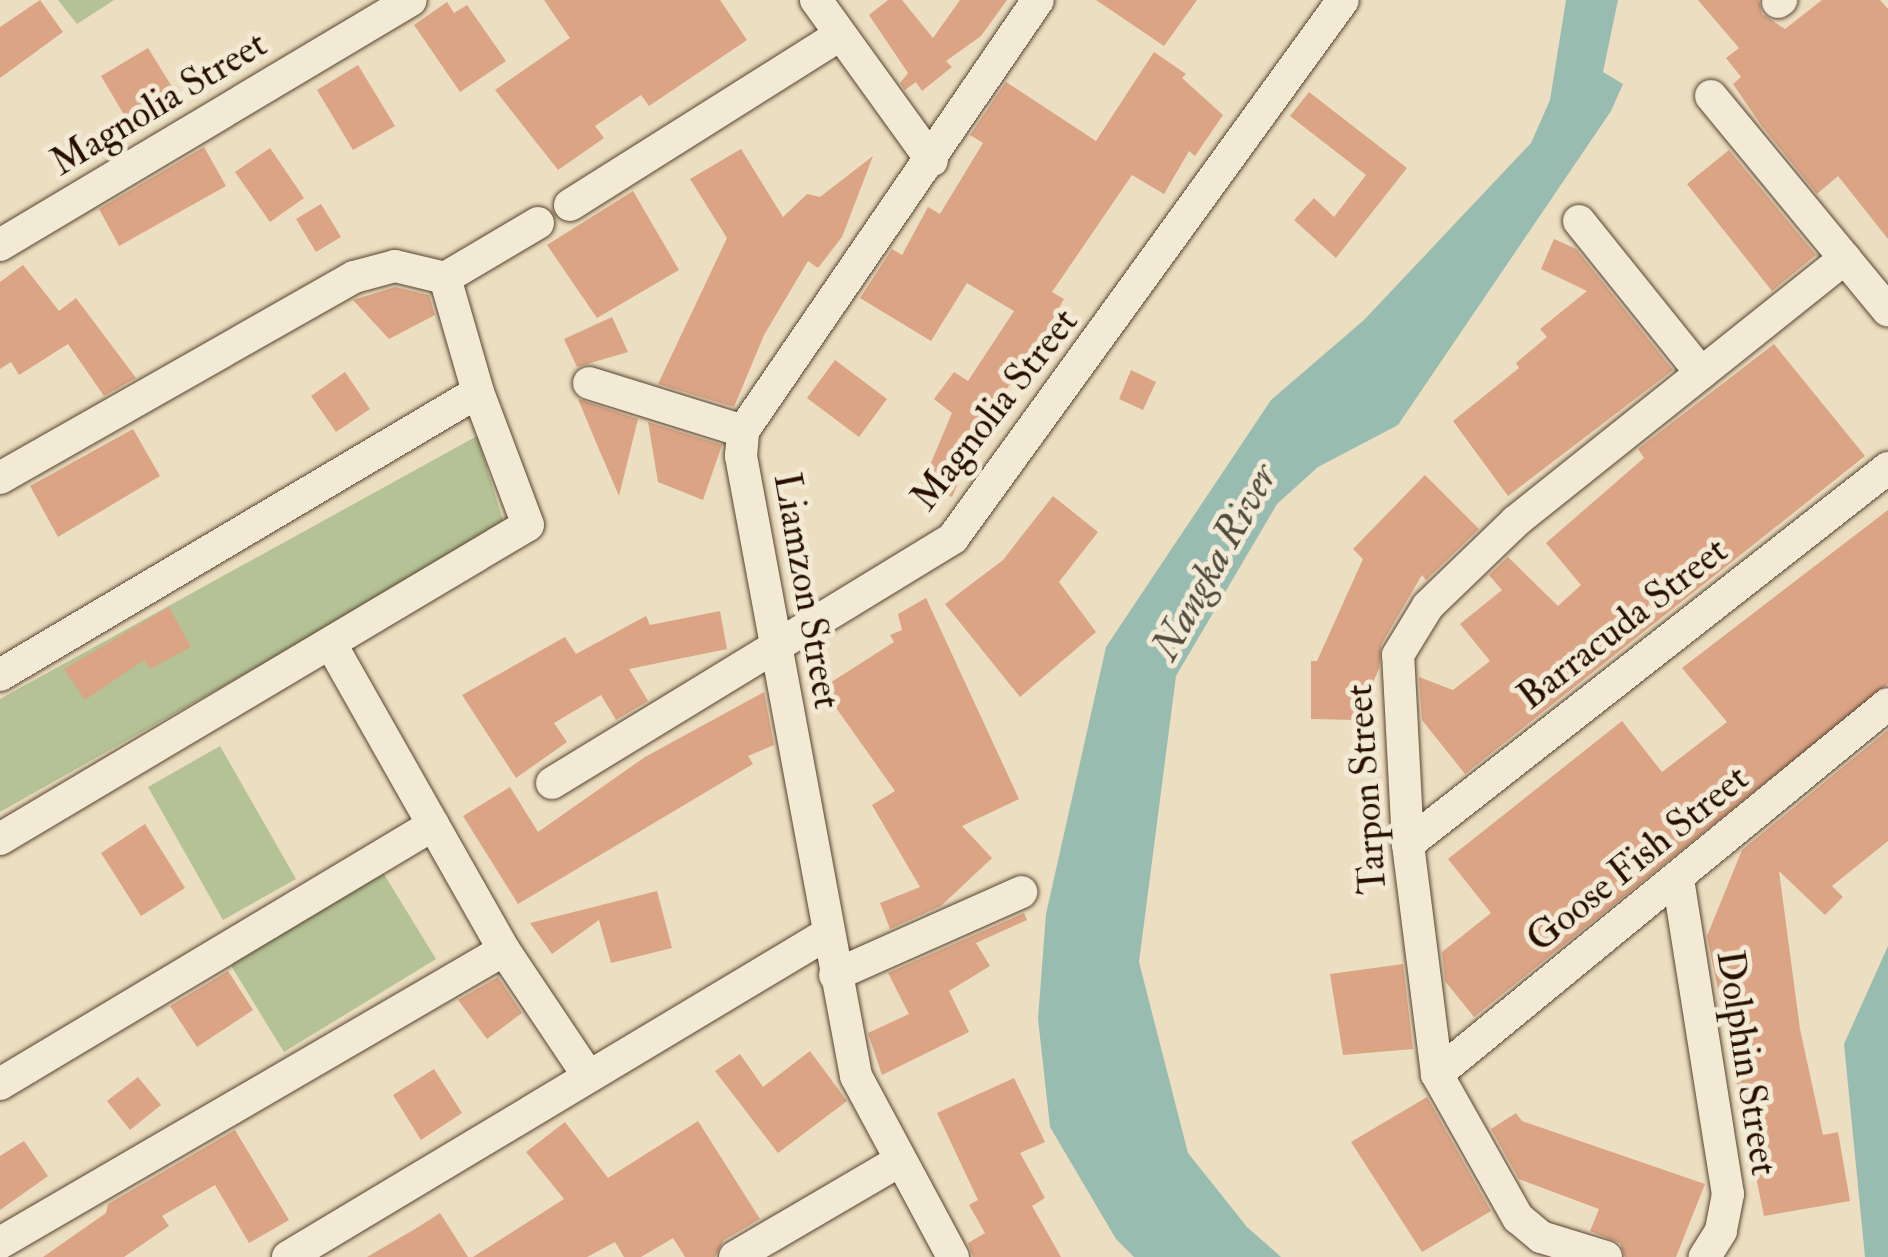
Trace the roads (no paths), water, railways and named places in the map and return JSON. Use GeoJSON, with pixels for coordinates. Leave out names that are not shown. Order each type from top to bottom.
{"type":"FeatureCollection","features":[{"type":"Feature","properties":{"kind":"street","name":"Magnolia Street"},"geometry":{"type":"LineString","coordinates":[[1,241],[411,0]]}},
{"type":"Feature","properties":{"kind":"street"},"geometry":{"type":"LineString","coordinates":[[816,0],[932,162]]}},
{"type":"Feature","properties":{"kind":"street","name":"Liamzon Street"},"geometry":{"type":"LineString","coordinates":[[953,1257],[856,1076],[743,476],[743,431],[932,162],[1038,0]]}},
{"type":"Feature","properties":{"kind":"street","name":"Magnolia Street"},"geometry":{"type":"LineString","coordinates":[[552,784],[953,538],[1343,0]]}},
{"type":"Feature","properties":{"kind":"street"},"geometry":{"type":"LineString","coordinates":[[570,205],[840,35]]}},
{"type":"Feature","properties":{"kind":"street"},"geometry":{"type":"LineString","coordinates":[[1711,96],[1888,311]]}},
{"type":"Feature","properties":{"kind":"street"},"geometry":{"type":"LineString","coordinates":[[1579,221],[1702,372]]}},
{"type":"Feature","properties":{"kind":"street"},"geometry":{"type":"LineString","coordinates":[[0,478],[354,277],[396,266],[446,278],[538,223]]}},
{"type":"Feature","properties":{"kind":"street","name":"Tarpon Street"},"geometry":{"type":"LineString","coordinates":[[1606,1257],[1541,1236],[1518,1218],[1496,1190],[1437,1074],[1408,844],[1396,670],[1413,624],[1516,521],[1844,258]]}},
{"type":"Feature","properties":{"kind":"street"},"geometry":{"type":"LineString","coordinates":[[0,839],[332,646],[528,525],[478,392],[446,278]]}},
{"type":"Feature","properties":{"kind":"street"},"geometry":{"type":"LineString","coordinates":[[589,382],[743,431]]}},
{"type":"Feature","properties":{"kind":"street"},"geometry":{"type":"LineString","coordinates":[[0,675],[478,392]]}},
{"type":"Feature","properties":{"kind":"street","name":"Barracuda Street"},"geometry":{"type":"LineString","coordinates":[[1408,844],[1888,468]]}},
{"type":"Feature","properties":{"kind":"street"},"geometry":{"type":"LineString","coordinates":[[332,646],[504,950],[587,1074]]}},
{"type":"Feature","properties":{"kind":"street","name":"Goose Fish Street"},"geometry":{"type":"LineString","coordinates":[[1437,1074],[1888,704]]}},
{"type":"Feature","properties":{"kind":"street"},"geometry":{"type":"LineString","coordinates":[[0,1084],[433,825]]}},
{"type":"Feature","properties":{"kind":"street","name":"Dolphin Street"},"geometry":{"type":"LineString","coordinates":[[1678,880],[1728,1194],[1712,1254]]}},
{"type":"Feature","properties":{"kind":"street"},"geometry":{"type":"LineString","coordinates":[[835,975],[1020,892]]}},
{"type":"Feature","properties":{"kind":"street"},"geometry":{"type":"LineString","coordinates":[[288,1257],[587,1074],[827,934]]}},
{"type":"Feature","properties":{"kind":"street"},"geometry":{"type":"LineString","coordinates":[[0,1243],[504,950]]}},
{"type":"Feature","properties":{"kind":"street"},"geometry":{"type":"LineString","coordinates":[[736,1257],[899,1161]]}},
{"type":"Feature","properties":{"kind":"water","name":"Nangka River"},"geometry":{"type":"Polygon","coordinates":[[[1566,0],[1618,0],[1603,72],[1623,84],[1611,111],[1398,425],[1318,467],[1277,504],[1176,676],[1139,962],[1188,1153],[1247,1227],[1281,1257],[1134,1257],[1116,1239],[1050,1127],[1038,1019],[1046,914],[1106,647],[1271,400],[1364,320],[1531,143],[1550,100],[1566,0]]]}},
{"type":"Feature","properties":{"kind":"water"},"geometry":{"type":"Polygon","coordinates":[[[1888,946],[1888,1257],[1865,1257],[1844,1044],[1888,946]]]}}]}
